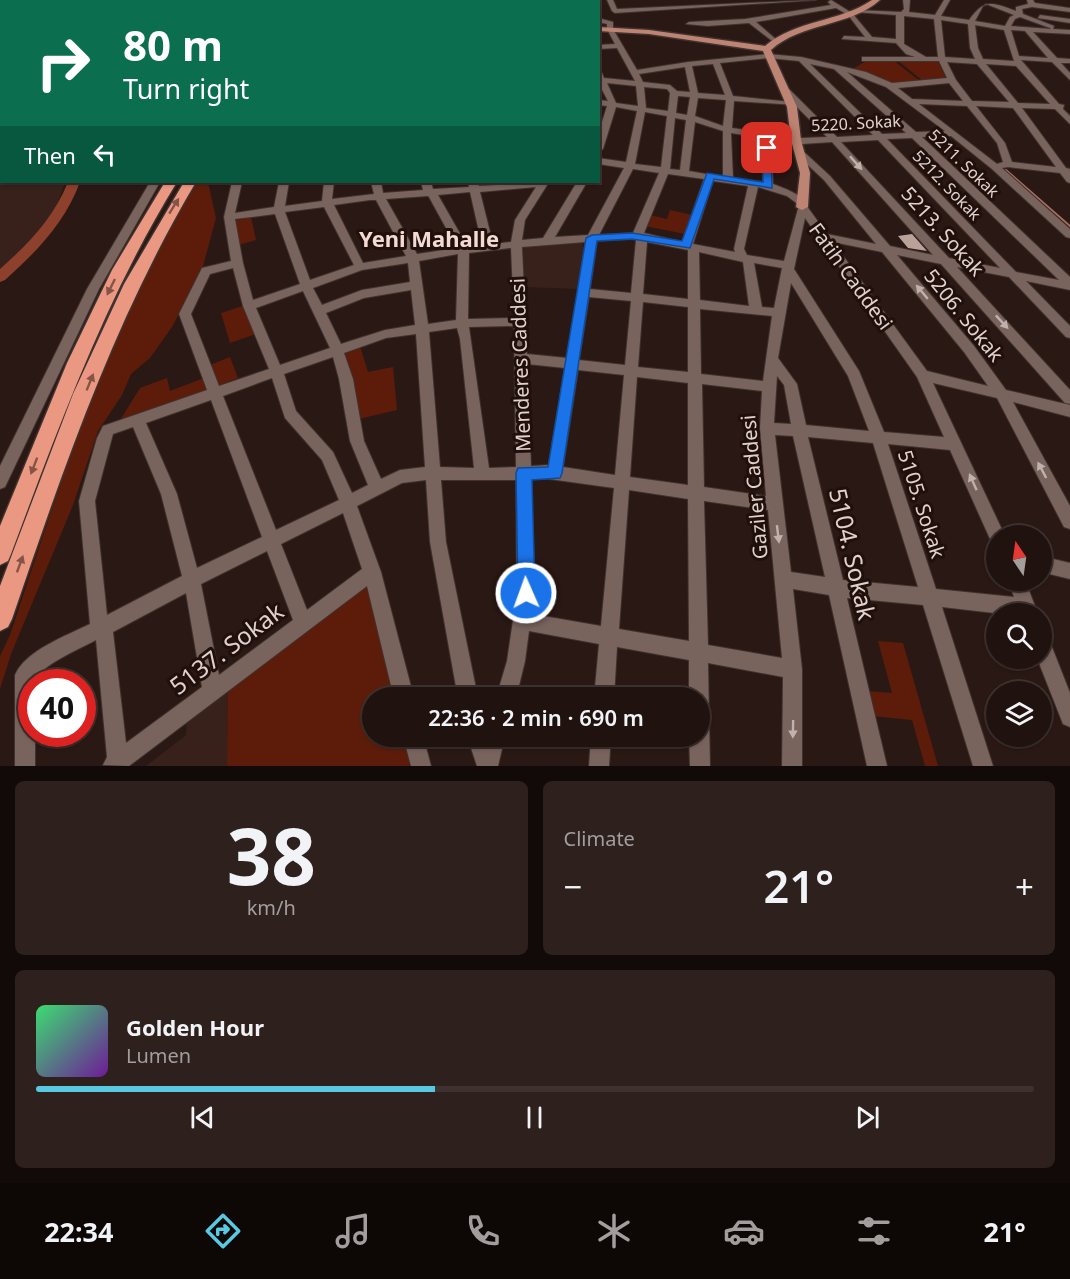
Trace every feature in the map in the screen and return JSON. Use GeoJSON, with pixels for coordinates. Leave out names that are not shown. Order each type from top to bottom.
{"type":"FeatureCollection","features":[{"type":"Feature","properties":{"kind":"highway"},"geometry":{"type":"LineString","coordinates":[[0,554],[49,429],[102,306],[137,238],[170,183]]}},
{"type":"Feature","properties":{"kind":"highway"},"geometry":{"type":"LineString","coordinates":[[0,619],[49,484],[124,301],[156,237],[189,183]]}},
{"type":"Feature","properties":{"kind":"main road"},"geometry":{"type":"LineString","coordinates":[[730,44],[770,48],[853,13],[877,0]]}},
{"type":"Feature","properties":{"kind":"main road"},"geometry":{"type":"LineString","coordinates":[[604,29],[691,36],[740,46],[770,48]]}},
{"type":"Feature","properties":{"kind":"main road"},"geometry":{"type":"LineString","coordinates":[[770,48],[792,104],[796,140],[804,173],[803,201]]}},
{"type":"Feature","properties":{"kind":"street"},"geometry":{"type":"LineString","coordinates":[[610,0],[615,11],[685,8],[694,3],[813,0]]}},
{"type":"Feature","properties":{"kind":"street"},"geometry":{"type":"LineString","coordinates":[[679,0],[685,8],[691,36],[713,33]]}},
{"type":"Feature","properties":{"kind":"street"},"geometry":{"type":"LineString","coordinates":[[828,0],[853,13],[937,17],[1069,35]]}},
{"type":"Feature","properties":{"kind":"street"},"geometry":{"type":"LineString","coordinates":[[907,0],[905,2],[907,10],[899,16],[900,41],[904,49],[928,59]]}},
{"type":"Feature","properties":{"kind":"street"},"geometry":{"type":"LineString","coordinates":[[947,0],[937,17],[942,59],[951,80],[1001,143],[1008,164]]}},
{"type":"Feature","properties":{"kind":"street"},"geometry":{"type":"LineString","coordinates":[[1068,174],[980,62],[974,48],[971,22],[980,5],[988,1],[1069,35]]}},
{"type":"Feature","properties":{"kind":"street"},"geometry":{"type":"LineString","coordinates":[[754,2],[763,18]]}},
{"type":"Feature","properties":{"kind":"street"},"geometry":{"type":"LineString","coordinates":[[1020,14],[1018,8],[1031,2],[1070,10]]}},
{"type":"Feature","properties":{"kind":"street"},"geometry":{"type":"LineString","coordinates":[[726,3],[738,24]]}},
{"type":"Feature","properties":{"kind":"street"},"geometry":{"type":"LineString","coordinates":[[689,24],[738,24],[837,6]]}},
{"type":"Feature","properties":{"kind":"street"},"geometry":{"type":"LineString","coordinates":[[853,13],[870,39]]}},
{"type":"Feature","properties":{"kind":"street"},"geometry":{"type":"LineString","coordinates":[[1020,14],[1012,18],[1007,28],[1017,61],[1070,121]]}},
{"type":"Feature","properties":{"kind":"street"},"geometry":{"type":"LineString","coordinates":[[1029,18],[1070,21]]}},
{"type":"Feature","properties":{"kind":"street"},"geometry":{"type":"LineString","coordinates":[[555,473],[592,238],[630,166],[642,109],[640,83],[620,46],[604,29],[611,23],[600,20]]}},
{"type":"Feature","properties":{"kind":"street"},"geometry":{"type":"LineString","coordinates":[[752,22],[760,29],[770,48]]}},
{"type":"Feature","properties":{"kind":"street"},"geometry":{"type":"LineString","coordinates":[[749,30],[760,29]]}},
{"type":"Feature","properties":{"kind":"street"},"geometry":{"type":"LineString","coordinates":[[1028,30],[1070,78]]}},
{"type":"Feature","properties":{"kind":"street"},"geometry":{"type":"LineString","coordinates":[[844,38],[900,41]]}},
{"type":"Feature","properties":{"kind":"street"},"geometry":{"type":"LineString","coordinates":[[600,47],[620,46]]}},
{"type":"Feature","properties":{"kind":"street"},"geometry":{"type":"LineString","coordinates":[[634,73],[715,61],[770,48],[800,59],[863,74],[890,86],[953,133],[995,166],[1069,234]]}},
{"type":"Feature","properties":{"kind":"street","name":"5212. Sokak"},"geometry":{"type":"LineString","coordinates":[[800,59],[880,137],[1070,334]]}},
{"type":"Feature","properties":{"kind":"street"},"geometry":{"type":"LineString","coordinates":[[865,59],[942,59],[980,62],[1054,59],[1070,61]]}},
{"type":"Feature","properties":{"kind":"street"},"geometry":{"type":"LineString","coordinates":[[715,61],[730,98],[727,130],[728,179]]}},
{"type":"Feature","properties":{"kind":"street"},"geometry":{"type":"LineString","coordinates":[[684,172],[694,94],[688,64]]}},
{"type":"Feature","properties":{"kind":"street","name":"5211. Sokak"},"geometry":{"type":"LineString","coordinates":[[835,66],[914,135],[1070,285]]}},
{"type":"Feature","properties":{"kind":"street"},"geometry":{"type":"LineString","coordinates":[[600,77],[669,87],[674,93],[792,104]]}},
{"type":"Feature","properties":{"kind":"street"},"geometry":{"type":"LineString","coordinates":[[600,77],[612,104],[600,143]]}},
{"type":"Feature","properties":{"kind":"street"},"geometry":{"type":"LineString","coordinates":[[890,86],[951,80]]}},
{"type":"Feature","properties":{"kind":"street","name":"5213. Sokak"},"geometry":{"type":"LineString","coordinates":[[786,91],[835,140],[1070,399]]}},
{"type":"Feature","properties":{"kind":"street"},"geometry":{"type":"LineString","coordinates":[[605,687],[642,237],[638,234],[665,171],[674,93]]}},
{"type":"Feature","properties":{"kind":"street"},"geometry":{"type":"LineString","coordinates":[[910,101],[1070,108]]}},
{"type":"Feature","properties":{"kind":"street","name":"5220. Sokak"},"geometry":{"type":"LineString","coordinates":[[600,102],[692,118],[727,130],[796,140],[953,133]]}},
{"type":"Feature","properties":{"kind":"street"},"geometry":{"type":"LineString","coordinates":[[766,135],[773,187]]}},
{"type":"Feature","properties":{"kind":"street","name":"5206. Sokak"},"geometry":{"type":"LineString","coordinates":[[800,153],[827,178],[963,342],[1001,393],[1070,522]]}},
{"type":"Feature","properties":{"kind":"street"},"geometry":{"type":"LineString","coordinates":[[600,161],[754,183],[773,187],[803,201]]}},
{"type":"Feature","properties":{"kind":"street"},"geometry":{"type":"LineString","coordinates":[[995,166],[1008,164],[1068,174]]}},
{"type":"Feature","properties":{"kind":"street"},"geometry":{"type":"LineString","coordinates":[[687,245],[710,176]]}},
{"type":"Feature","properties":{"kind":"street"},"geometry":{"type":"LineString","coordinates":[[0,482],[93,289],[154,183]]}},
{"type":"Feature","properties":{"kind":"street"},"geometry":{"type":"LineString","coordinates":[[237,183],[229,217],[237,263],[249,306],[276,371],[290,414],[328,456],[348,503],[372,572],[401,687]]}},
{"type":"Feature","properties":{"kind":"street"},"geometry":{"type":"LineString","coordinates":[[284,183],[279,210],[306,284],[338,350],[346,379],[357,441],[377,488]]}},
{"type":"Feature","properties":{"kind":"street"},"geometry":{"type":"LineString","coordinates":[[329,183],[327,202],[360,267]]}},
{"type":"Feature","properties":{"kind":"street"},"geometry":{"type":"LineString","coordinates":[[229,217],[378,195],[473,185],[543,183]]}},
{"type":"Feature","properties":{"kind":"street","name":"Menderes Caddesi"},"geometry":{"type":"LineString","coordinates":[[509,687],[516,661],[526,593],[516,243],[520,220],[543,183]]}},
{"type":"Feature","properties":{"kind":"street"},"geometry":{"type":"LineString","coordinates":[[547,241],[581,183]]}},
{"type":"Feature","properties":{"kind":"street"},"geometry":{"type":"LineString","coordinates":[[754,183],[739,249],[742,257],[748,261],[756,310]]}},
{"type":"Feature","properties":{"kind":"street"},"geometry":{"type":"LineString","coordinates":[[473,185],[488,247]]}},
{"type":"Feature","properties":{"kind":"street"},"geometry":{"type":"LineString","coordinates":[[429,190],[464,250],[462,323],[466,339],[482,475]]}},
{"type":"Feature","properties":{"kind":"street"},"geometry":{"type":"LineString","coordinates":[[378,195],[411,249],[413,259],[422,328],[443,574],[466,687]]}},
{"type":"Feature","properties":{"kind":"street","name":"Gaziler Caddesi"},"geometry":{"type":"LineString","coordinates":[[792,766],[793,669],[767,428],[771,359],[803,201]]}},
{"type":"Feature","properties":{"kind":"street","name":"Fatih Caddesi"},"geometry":{"type":"LineString","coordinates":[[803,201],[818,231],[923,375],[992,525]]}},
{"type":"Feature","properties":{"kind":"street"},"geometry":{"type":"LineString","coordinates":[[798,224],[885,249],[1070,285]]}},
{"type":"Feature","properties":{"kind":"street"},"geometry":{"type":"LineString","coordinates":[[249,306],[306,284],[360,267],[516,243],[642,237],[788,268]]}},
{"type":"Feature","properties":{"kind":"street"},"geometry":{"type":"LineString","coordinates":[[687,245],[693,249],[699,687]]}},
{"type":"Feature","properties":{"kind":"street"},"geometry":{"type":"LineString","coordinates":[[237,263],[206,271],[185,314],[303,623]]}},
{"type":"Feature","properties":{"kind":"street","name":"5105. Sokak"},"geometry":{"type":"LineString","coordinates":[[788,268],[854,375],[879,438],[983,766]]}},
{"type":"Feature","properties":{"kind":"street"},"geometry":{"type":"LineString","coordinates":[[320,311],[362,294],[417,285]]}},
{"type":"Feature","properties":{"kind":"street"},"geometry":{"type":"LineString","coordinates":[[583,292],[779,314]]}},
{"type":"Feature","properties":{"kind":"street"},"geometry":{"type":"LineString","coordinates":[[115,764],[106,628],[87,501],[105,434],[114,427],[385,334],[462,323],[520,322]]}},
{"type":"Feature","properties":{"kind":"street"},"geometry":{"type":"LineString","coordinates":[[521,358],[769,387]]}},
{"type":"Feature","properties":{"kind":"street","name":"5104. Sokak"},"geometry":{"type":"LineString","coordinates":[[771,359],[790,384],[877,766]]}},
{"type":"Feature","properties":{"kind":"street"},"geometry":{"type":"LineString","coordinates":[[923,375],[1070,411]]}},
{"type":"Feature","properties":{"kind":"street"},"geometry":{"type":"LineString","coordinates":[[137,419],[169,494],[192,580],[212,691]]}},
{"type":"Feature","properties":{"kind":"street"},"geometry":{"type":"LineString","coordinates":[[767,428],[800,433],[956,444]]}},
{"type":"Feature","properties":{"kind":"street"},"geometry":{"type":"LineString","coordinates":[[25,766],[25,675],[28,669],[192,580],[400,477],[433,473],[482,475],[555,473],[775,504]]}},
{"type":"Feature","properties":{"kind":"street"},"geometry":{"type":"LineString","coordinates":[[1052,567],[1070,571]]}},
{"type":"Feature","properties":{"kind":"street","name":"5137. Sokak"},"geometry":{"type":"LineString","coordinates":[[115,764],[372,572]]}},
{"type":"Feature","properties":{"kind":"street"},"geometry":{"type":"LineString","coordinates":[[784,579],[837,588],[986,605]]}},
{"type":"Feature","properties":{"kind":"street"},"geometry":{"type":"LineString","coordinates":[[522,621],[793,669]]}},
{"type":"Feature","properties":{"kind":"street"},"geometry":{"type":"LineString","coordinates":[[1051,669],[1070,717]]}},
{"type":"Feature","properties":{"kind":"street"},"geometry":{"type":"LineString","coordinates":[[416,747],[421,766]]}},
{"type":"Feature","properties":{"kind":"street"},"geometry":{"type":"LineString","coordinates":[[481,747],[487,765]]}},
{"type":"Feature","properties":{"kind":"street"},"geometry":{"type":"LineString","coordinates":[[487,765],[492,747]]}},
{"type":"Feature","properties":{"kind":"street"},"geometry":{"type":"LineString","coordinates":[[598,766],[600,747]]}},
{"type":"Feature","properties":{"kind":"street"},"geometry":{"type":"LineString","coordinates":[[700,747],[700,766]]}},
{"type":"Feature","properties":{"kind":"shaded area"},"geometry":{"type":"Polygon","coordinates":[[[868,60],[893,60],[921,82],[890,85],[854,68],[868,60]]]}},
{"type":"Feature","properties":{"kind":"shaded area"},"geometry":{"type":"Polygon","coordinates":[[[898,61],[938,61],[946,79],[922,80],[898,61]]]}},
{"type":"Feature","properties":{"kind":"shaded area"},"geometry":{"type":"Polygon","coordinates":[[[0,183],[65,183],[54,214],[24,255],[0,275],[0,183]]]}},
{"type":"Feature","properties":{"kind":"shaded area"},"geometry":{"type":"Polygon","coordinates":[[[196,183],[208,183],[216,218],[202,270],[172,327],[150,358],[131,374],[122,395],[98,431],[73,505],[11,654],[0,689],[0,656],[10,635],[90,402],[138,290],[196,183]]]}},
{"type":"Feature","properties":{"kind":"shaded area"},"geometry":{"type":"Polygon","coordinates":[[[670,210],[692,215],[685,234],[645,226],[650,215],[667,219],[670,210]]]}},
{"type":"Feature","properties":{"kind":"shaded area"},"geometry":{"type":"Polygon","coordinates":[[[251,217],[256,240],[238,245],[234,221],[251,217]]]}},
{"type":"Feature","properties":{"kind":"shaded area"},"geometry":{"type":"Polygon","coordinates":[[[582,240],[585,255],[579,289],[524,287],[523,245],[582,240]]]}},
{"type":"Feature","properties":{"kind":"shaded area"},"geometry":{"type":"Polygon","coordinates":[[[246,305],[259,333],[230,343],[221,313],[246,305]]]}},
{"type":"Feature","properties":{"kind":"shaded area"},"geometry":{"type":"Polygon","coordinates":[[[360,346],[368,372],[393,367],[397,410],[359,419],[343,351],[360,346]]]}},
{"type":"Feature","properties":{"kind":"shaded area"},"geometry":{"type":"Polygon","coordinates":[[[230,357],[238,378],[217,386],[210,365],[230,357]]]}},
{"type":"Feature","properties":{"kind":"shaded area"},"geometry":{"type":"Polygon","coordinates":[[[167,378],[170,391],[204,378],[208,391],[119,422],[140,388],[167,378]]]}},
{"type":"Feature","properties":{"kind":"shaded area"},"geometry":{"type":"Polygon","coordinates":[[[361,585],[369,586],[394,687],[362,687],[362,747],[408,747],[413,766],[227,766],[228,684],[361,585]]]}},
{"type":"Feature","properties":{"kind":"shaded area"},"geometry":{"type":"Polygon","coordinates":[[[878,641],[903,643],[938,766],[925,766],[912,720],[872,716],[866,691],[892,693],[878,641]]]}},
{"type":"Feature","properties":{"kind":"shaded area"},"geometry":{"type":"Polygon","coordinates":[[[228,684],[227,766],[146,766],[186,735],[187,716],[228,684]]]}},
{"type":"Feature","properties":{"kind":"building"},"geometry":{"type":"Polygon","coordinates":[[[912,234],[927,251],[908,248],[898,236],[912,234]]]}},
{"type":"Feature","properties":{"kind":"waterway"},"geometry":{"type":"LineString","coordinates":[[1006,170],[1070,226]]}},
{"type":"Feature","properties":{"kind":"waterway"},"geometry":{"type":"LineString","coordinates":[[0,277],[34,245],[53,223],[74,183]]}},
{"type":"Feature","properties":{"kind":"district","name":"Yeni Mahalle"},"geometry":{"type":"Point","coordinates":[429,238]}},
{"type":"Feature","properties":{"kind":"route"},"geometry":{"type":"LineString","coordinates":[[526,593],[524,473],[555,473],[592,238],[632,236],[687,245],[710,176],[768,186],[767,148]]}}]}
